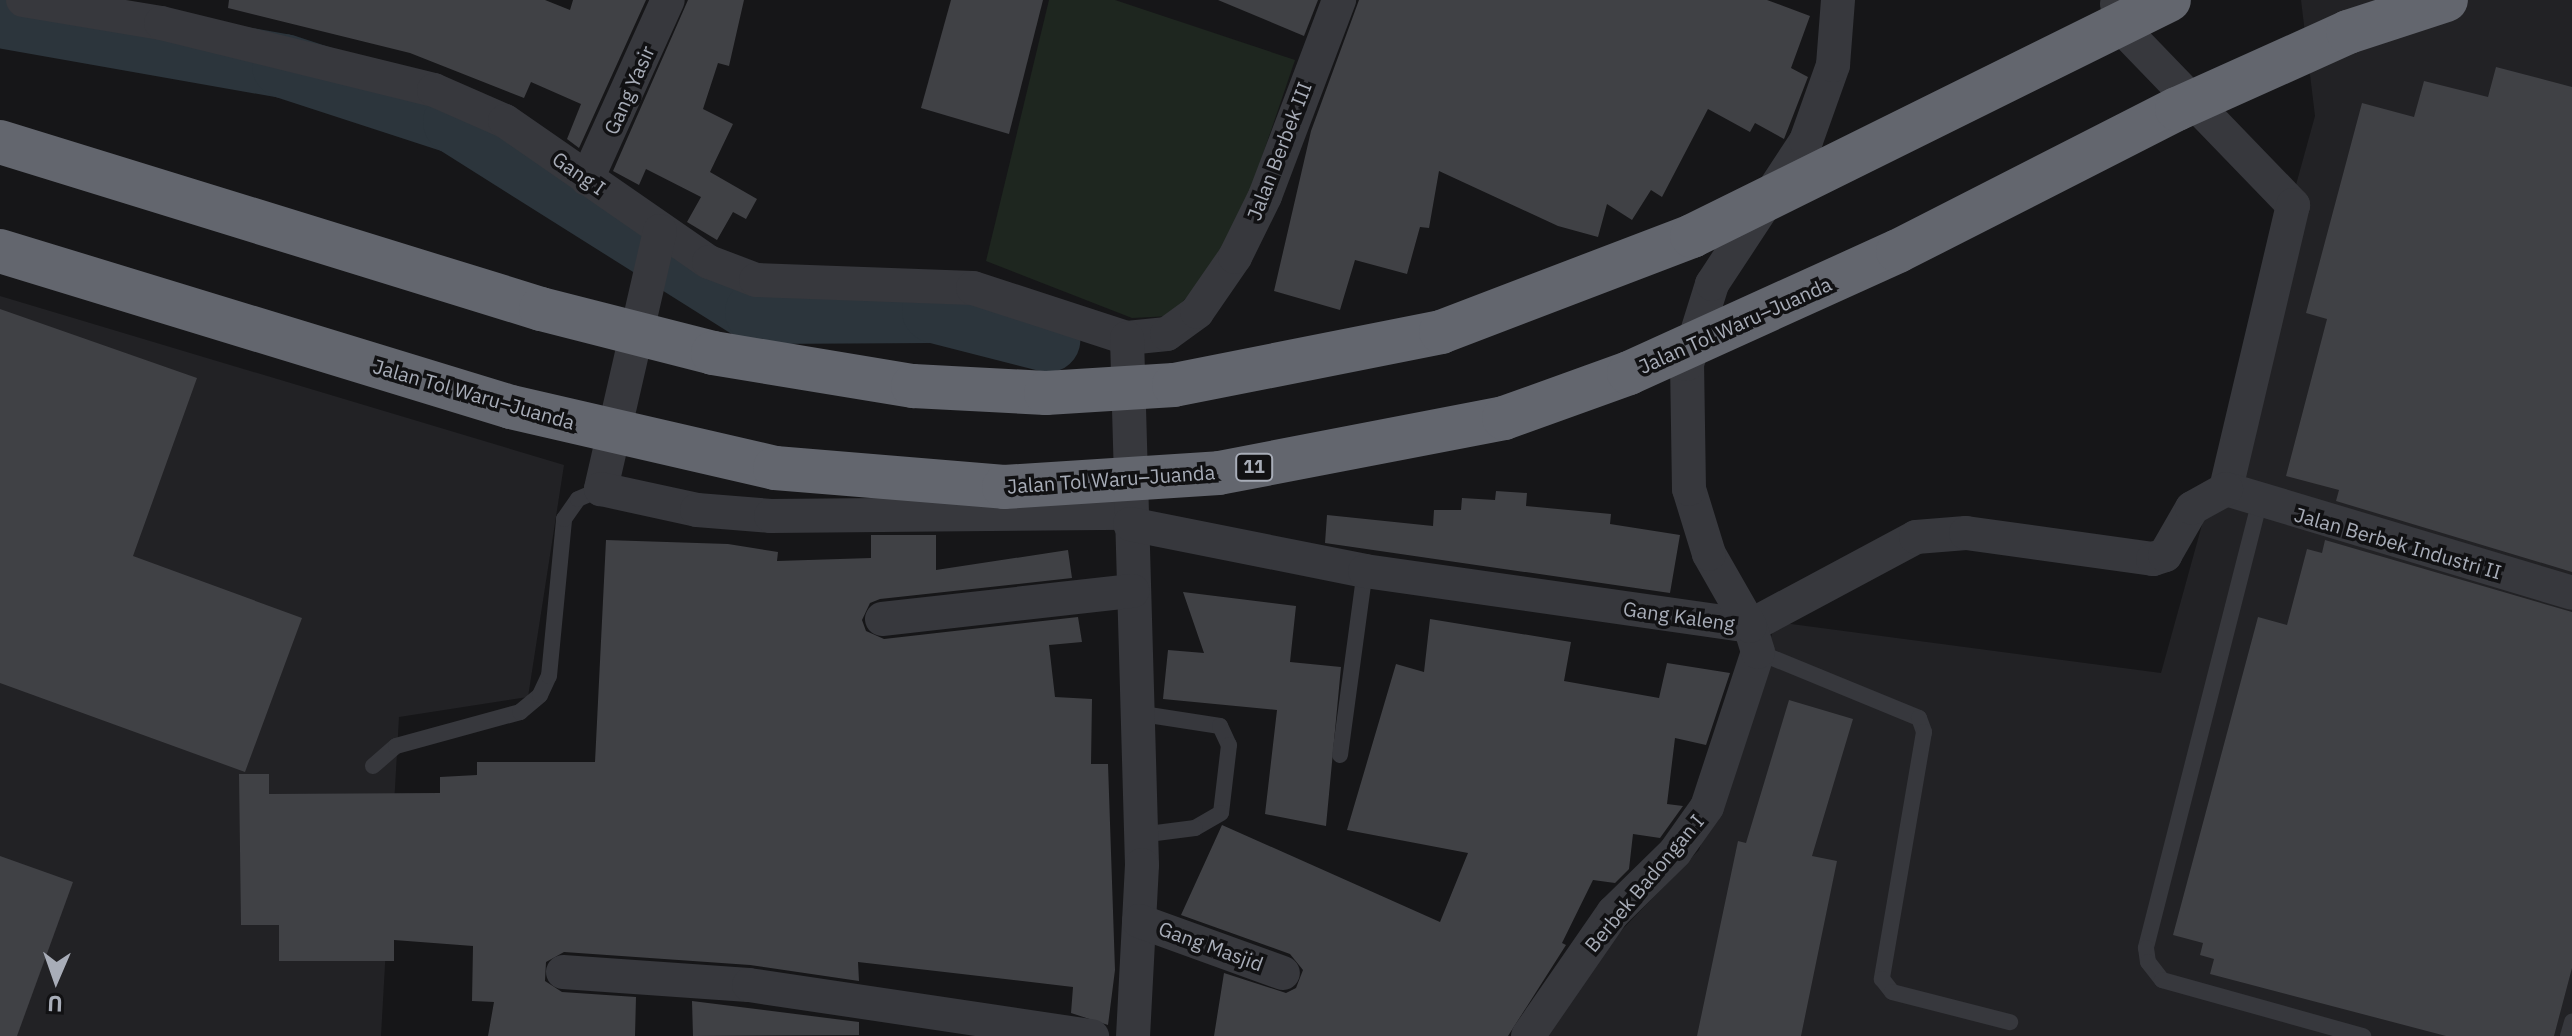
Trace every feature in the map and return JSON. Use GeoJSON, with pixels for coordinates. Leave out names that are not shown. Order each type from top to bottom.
{"type":"FeatureCollection","features":[{"type":"Feature","properties":{"kind":"highway"},"geometry":{"type":"LineString","coordinates":[[0,142],[541,309],[713,353],[913,386],[1046,393],[1174,385],[1441,332],[1692,236],[2169,0]]}},
{"type":"Feature","properties":{"kind":"highway","name":"Jalan Tol Waru–Juanda"},"geometry":{"type":"LineString","coordinates":[[0,251],[511,407],[730,460],[861,478],[1004,487],[1219,473],[1504,418],[1629,373],[1898,251],[2177,109],[2348,32],[2446,0]]}},
{"type":"Feature","properties":{"kind":"street","name":"Gang I"},"geometry":{"type":"LineString","coordinates":[[23,0],[161,23],[434,90],[505,121],[587,179],[658,238],[756,280],[973,288],[1127,338]]}},
{"type":"Feature","properties":{"kind":"street","name":"Gang Yasir"},"geometry":{"type":"LineString","coordinates":[[587,179],[668,0]]}},
{"type":"Feature","properties":{"kind":"street","name":"Jalan Berbek III"},"geometry":{"type":"LineString","coordinates":[[1127,338],[1167,334],[1197,312],[1235,257],[1265,196],[1339,0]]}},
{"type":"Feature","properties":{"kind":"street"},"geometry":{"type":"LineString","coordinates":[[1754,639],[1709,554],[1689,489],[1687,364],[1712,284],[1806,141],[1833,65],[1838,0]]}},
{"type":"Feature","properties":{"kind":"street"},"geometry":{"type":"LineString","coordinates":[[2123,0],[2116,14],[2123,29],[2293,205],[2226,489]]}},
{"type":"Feature","properties":{"kind":"street"},"geometry":{"type":"LineString","coordinates":[[601,489],[658,238]]}},
{"type":"Feature","properties":{"kind":"street"},"geometry":{"type":"LineString","coordinates":[[1127,338],[1140,835],[1133,1036]]}},
{"type":"Feature","properties":{"kind":"street","name":"Gang Kaleng"},"geometry":{"type":"LineString","coordinates":[[601,489],[697,510],[771,516],[1130,518],[1365,571],[1754,639],[1916,537],[1966,533],[2153,559],[2165,555],[2192,508],[2226,489]]}},
{"type":"Feature","properties":{"kind":"street","name":"Jalan Berbek Industri II"},"geometry":{"type":"LineString","coordinates":[[2226,489],[2259,504],[2572,593]]}},
{"type":"Feature","properties":{"kind":"street"},"geometry":{"type":"LineString","coordinates":[[882,619],[1132,591]]}},
{"type":"Feature","properties":{"kind":"street","name":"Berbek Badongan I"},"geometry":{"type":"LineString","coordinates":[[1528,1036],[1613,913],[1675,852],[1707,807],[1754,639]]}},
{"type":"Feature","properties":{"kind":"street","name":"Gang Masjid"},"geometry":{"type":"LineString","coordinates":[[1139,921],[1283,973]]}},
{"type":"Feature","properties":{"kind":"street"},"geometry":{"type":"LineString","coordinates":[[563,972],[749,985],[1092,1036]]}},
{"type":"Feature","properties":{"kind":"lane"},"geometry":{"type":"LineString","coordinates":[[373,766],[396,746],[520,712],[540,695],[549,676],[564,519],[578,499],[601,489]]}},
{"type":"Feature","properties":{"kind":"lane"},"geometry":{"type":"LineString","coordinates":[[2259,504],[2146,948],[2148,962],[2162,980],[2363,1036]]}},
{"type":"Feature","properties":{"kind":"lane"},"geometry":{"type":"LineString","coordinates":[[1340,755],[1365,571]]}},
{"type":"Feature","properties":{"kind":"lane"},"geometry":{"type":"LineString","coordinates":[[1754,639],[1919,718],[1924,732],[1882,979],[1892,992],[2010,1022]]}},
{"type":"Feature","properties":{"kind":"lane"},"geometry":{"type":"LineString","coordinates":[[1136,713],[1220,726],[1229,745],[1221,813],[1195,828],[1140,835]]}},
{"type":"Feature","properties":{"kind":"lane"},"geometry":{"type":"LineString","coordinates":[[2568,1036],[2572,1022]]}},
{"type":"Feature","properties":{"kind":"shaded area"},"geometry":{"type":"Polygon","coordinates":[[[1049,0],[1115,0],[1295,60],[1231,248],[1170,316],[1132,318],[986,261],[1049,0]]]}},
{"type":"Feature","properties":{"kind":"shaded area"},"geometry":{"type":"Polygon","coordinates":[[[2301,0],[2572,0],[2572,1036],[1543,1036],[1560,994],[1699,850],[1776,622],[2161,673],[2315,116],[2301,0]]]}},
{"type":"Feature","properties":{"kind":"shaded area"},"geometry":{"type":"Polygon","coordinates":[[[0,296],[564,465],[528,697],[399,717],[381,1036],[0,1036],[0,296]]]}},
{"type":"Feature","properties":{"kind":"building"},"geometry":{"type":"Polygon","coordinates":[[[229,0],[545,0],[570,10],[573,0],[646,0],[579,148],[567,139],[581,104],[531,82],[524,98],[410,53],[228,8],[229,0]]]}},
{"type":"Feature","properties":{"kind":"building"},"geometry":{"type":"Polygon","coordinates":[[[688,0],[744,0],[729,66],[718,63],[703,109],[733,124],[710,172],[757,199],[746,219],[733,212],[717,240],[687,222],[701,197],[646,169],[639,185],[613,171],[688,0]]]}},
{"type":"Feature","properties":{"kind":"building"},"geometry":{"type":"Polygon","coordinates":[[[951,0],[1043,0],[1009,134],[921,108],[951,0]]]}},
{"type":"Feature","properties":{"kind":"building"},"geometry":{"type":"Polygon","coordinates":[[[1218,0],[1318,0],[1304,36],[1218,0]]]}},
{"type":"Feature","properties":{"kind":"building"},"geometry":{"type":"Polygon","coordinates":[[[1359,0],[1767,0],[1810,16],[1791,68],[1808,77],[1784,139],[1755,123],[1750,132],[1708,109],[1662,197],[1651,190],[1632,220],[1607,204],[1598,237],[1558,226],[1439,171],[1429,228],[1420,227],[1407,274],[1355,260],[1340,310],[1274,291],[1311,131],[1359,0]]]}},
{"type":"Feature","properties":{"kind":"building"},"geometry":{"type":"Polygon","coordinates":[[[2496,67],[2572,87],[2572,572],[2336,501],[2339,490],[2286,476],[2327,319],[2306,313],[2362,103],[2414,117],[2424,81],[2488,97],[2496,67]]]}},
{"type":"Feature","properties":{"kind":"building"},"geometry":{"type":"Polygon","coordinates":[[[0,309],[197,378],[133,556],[302,618],[245,772],[0,683],[0,309]]]}},
{"type":"Feature","properties":{"kind":"building"},"geometry":{"type":"Polygon","coordinates":[[[1496,491],[1527,493],[1526,506],[1611,514],[1610,524],[1680,535],[1670,593],[1325,543],[1327,515],[1433,526],[1434,510],[1461,510],[1462,498],[1495,500],[1496,491]]]}},
{"type":"Feature","properties":{"kind":"building"},"geometry":{"type":"Polygon","coordinates":[[[871,535],[936,535],[936,570],[1068,550],[1072,578],[880,599],[870,603],[862,620],[866,631],[884,639],[1078,617],[1082,642],[1049,645],[1055,697],[1092,699],[1091,764],[1108,764],[1115,970],[1108,1025],[1071,1013],[1073,987],[858,962],[859,981],[750,965],[564,952],[546,962],[545,981],[562,992],[636,997],[635,1036],[488,1036],[494,1002],[472,1001],[473,946],[394,940],[394,961],[279,961],[279,925],[241,925],[239,774],[269,774],[269,794],[440,793],[440,777],[477,775],[477,762],[595,762],[606,540],[728,544],[778,552],[777,561],[871,558],[871,535]]]}},
{"type":"Feature","properties":{"kind":"building"},"geometry":{"type":"Polygon","coordinates":[[[2325,540],[2572,612],[2572,968],[2554,1036],[2446,1036],[2210,974],[2214,959],[2200,955],[2203,943],[2173,935],[2258,617],[2287,625],[2307,549],[2322,553],[2325,540]]]}},
{"type":"Feature","properties":{"kind":"building"},"geometry":{"type":"Polygon","coordinates":[[[1183,592],[1296,606],[1290,662],[1341,667],[1326,826],[1265,814],[1277,710],[1163,699],[1168,650],[1204,653],[1183,592]]]}},
{"type":"Feature","properties":{"kind":"building"},"geometry":{"type":"Polygon","coordinates":[[[1430,619],[1571,642],[1564,681],[1659,698],[1667,663],[1730,673],[1706,745],[1675,738],[1667,804],[1683,806],[1660,838],[1633,834],[1629,869],[1615,883],[1593,880],[1562,943],[1566,945],[1508,1036],[1214,1036],[1224,973],[1286,993],[1296,988],[1303,970],[1290,954],[1181,915],[1222,825],[1440,922],[1468,853],[1347,830],[1396,664],[1424,672],[1430,619]]]}},
{"type":"Feature","properties":{"kind":"building"},"geometry":{"type":"Polygon","coordinates":[[[1789,700],[1853,719],[1812,856],[1837,861],[1801,1036],[1697,1036],[1738,841],[1746,843],[1789,700]]]}},
{"type":"Feature","properties":{"kind":"building"},"geometry":{"type":"Polygon","coordinates":[[[0,856],[73,882],[17,1036],[0,1036],[0,856]]]}},
{"type":"Feature","properties":{"kind":"building"},"geometry":{"type":"Polygon","coordinates":[[[692,1001],[859,1022],[859,1035],[693,1036],[692,1001]]]}},
{"type":"Feature","properties":{"kind":"waterway"},"geometry":{"type":"LineString","coordinates":[[0,16],[284,66],[455,122],[757,312],[934,311],[1048,340]]}}]}
